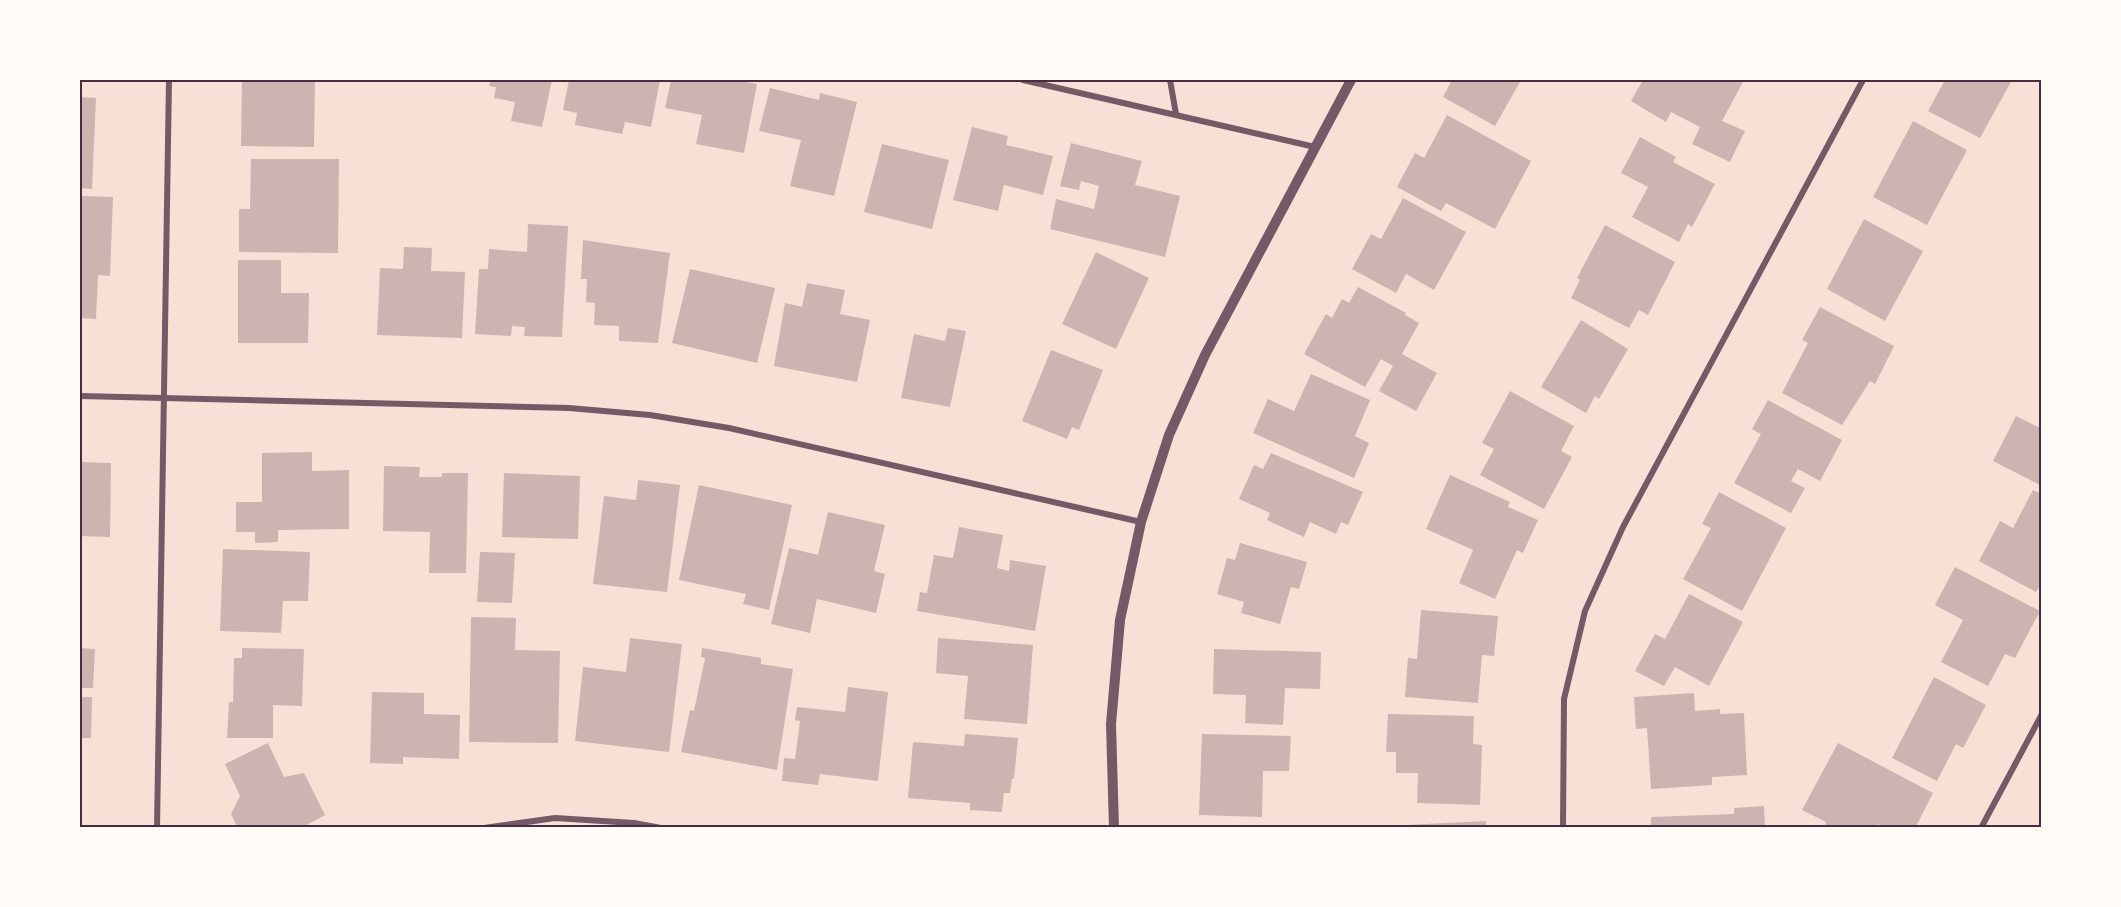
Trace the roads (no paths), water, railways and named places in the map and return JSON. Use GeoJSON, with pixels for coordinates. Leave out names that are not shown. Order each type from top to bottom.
{"type":"FeatureCollection","features":[{"type":"Feature","properties":{"kind":"street"},"geometry":{"type":"LineString","coordinates":[[157,828],[169,80]]}},
{"type":"Feature","properties":{"kind":"street"},"geometry":{"type":"LineString","coordinates":[[1023,80],[1315,147]]}},
{"type":"Feature","properties":{"kind":"street"},"geometry":{"type":"LineString","coordinates":[[1170,80],[1176,114]]}},
{"type":"Feature","properties":{"kind":"street"},"geometry":{"type":"LineString","coordinates":[[1114,828],[1112,713],[1120,621],[1141,522],[1169,435],[1205,355],[1351,80]]}},
{"type":"Feature","properties":{"kind":"street"},"geometry":{"type":"LineString","coordinates":[[1563,828],[1564,699],[1585,611],[1623,527],[1863,80]]}},
{"type":"Feature","properties":{"kind":"street"},"geometry":{"type":"LineString","coordinates":[[80,396],[569,408],[650,415],[729,428],[1141,522]]}},
{"type":"Feature","properties":{"kind":"street"},"geometry":{"type":"LineString","coordinates":[[1981,828],[2042,714]]}},
{"type":"Feature","properties":{"kind":"street"},"geometry":{"type":"LineString","coordinates":[[484,828],[555,818],[634,823],[661,828]]}}]}
